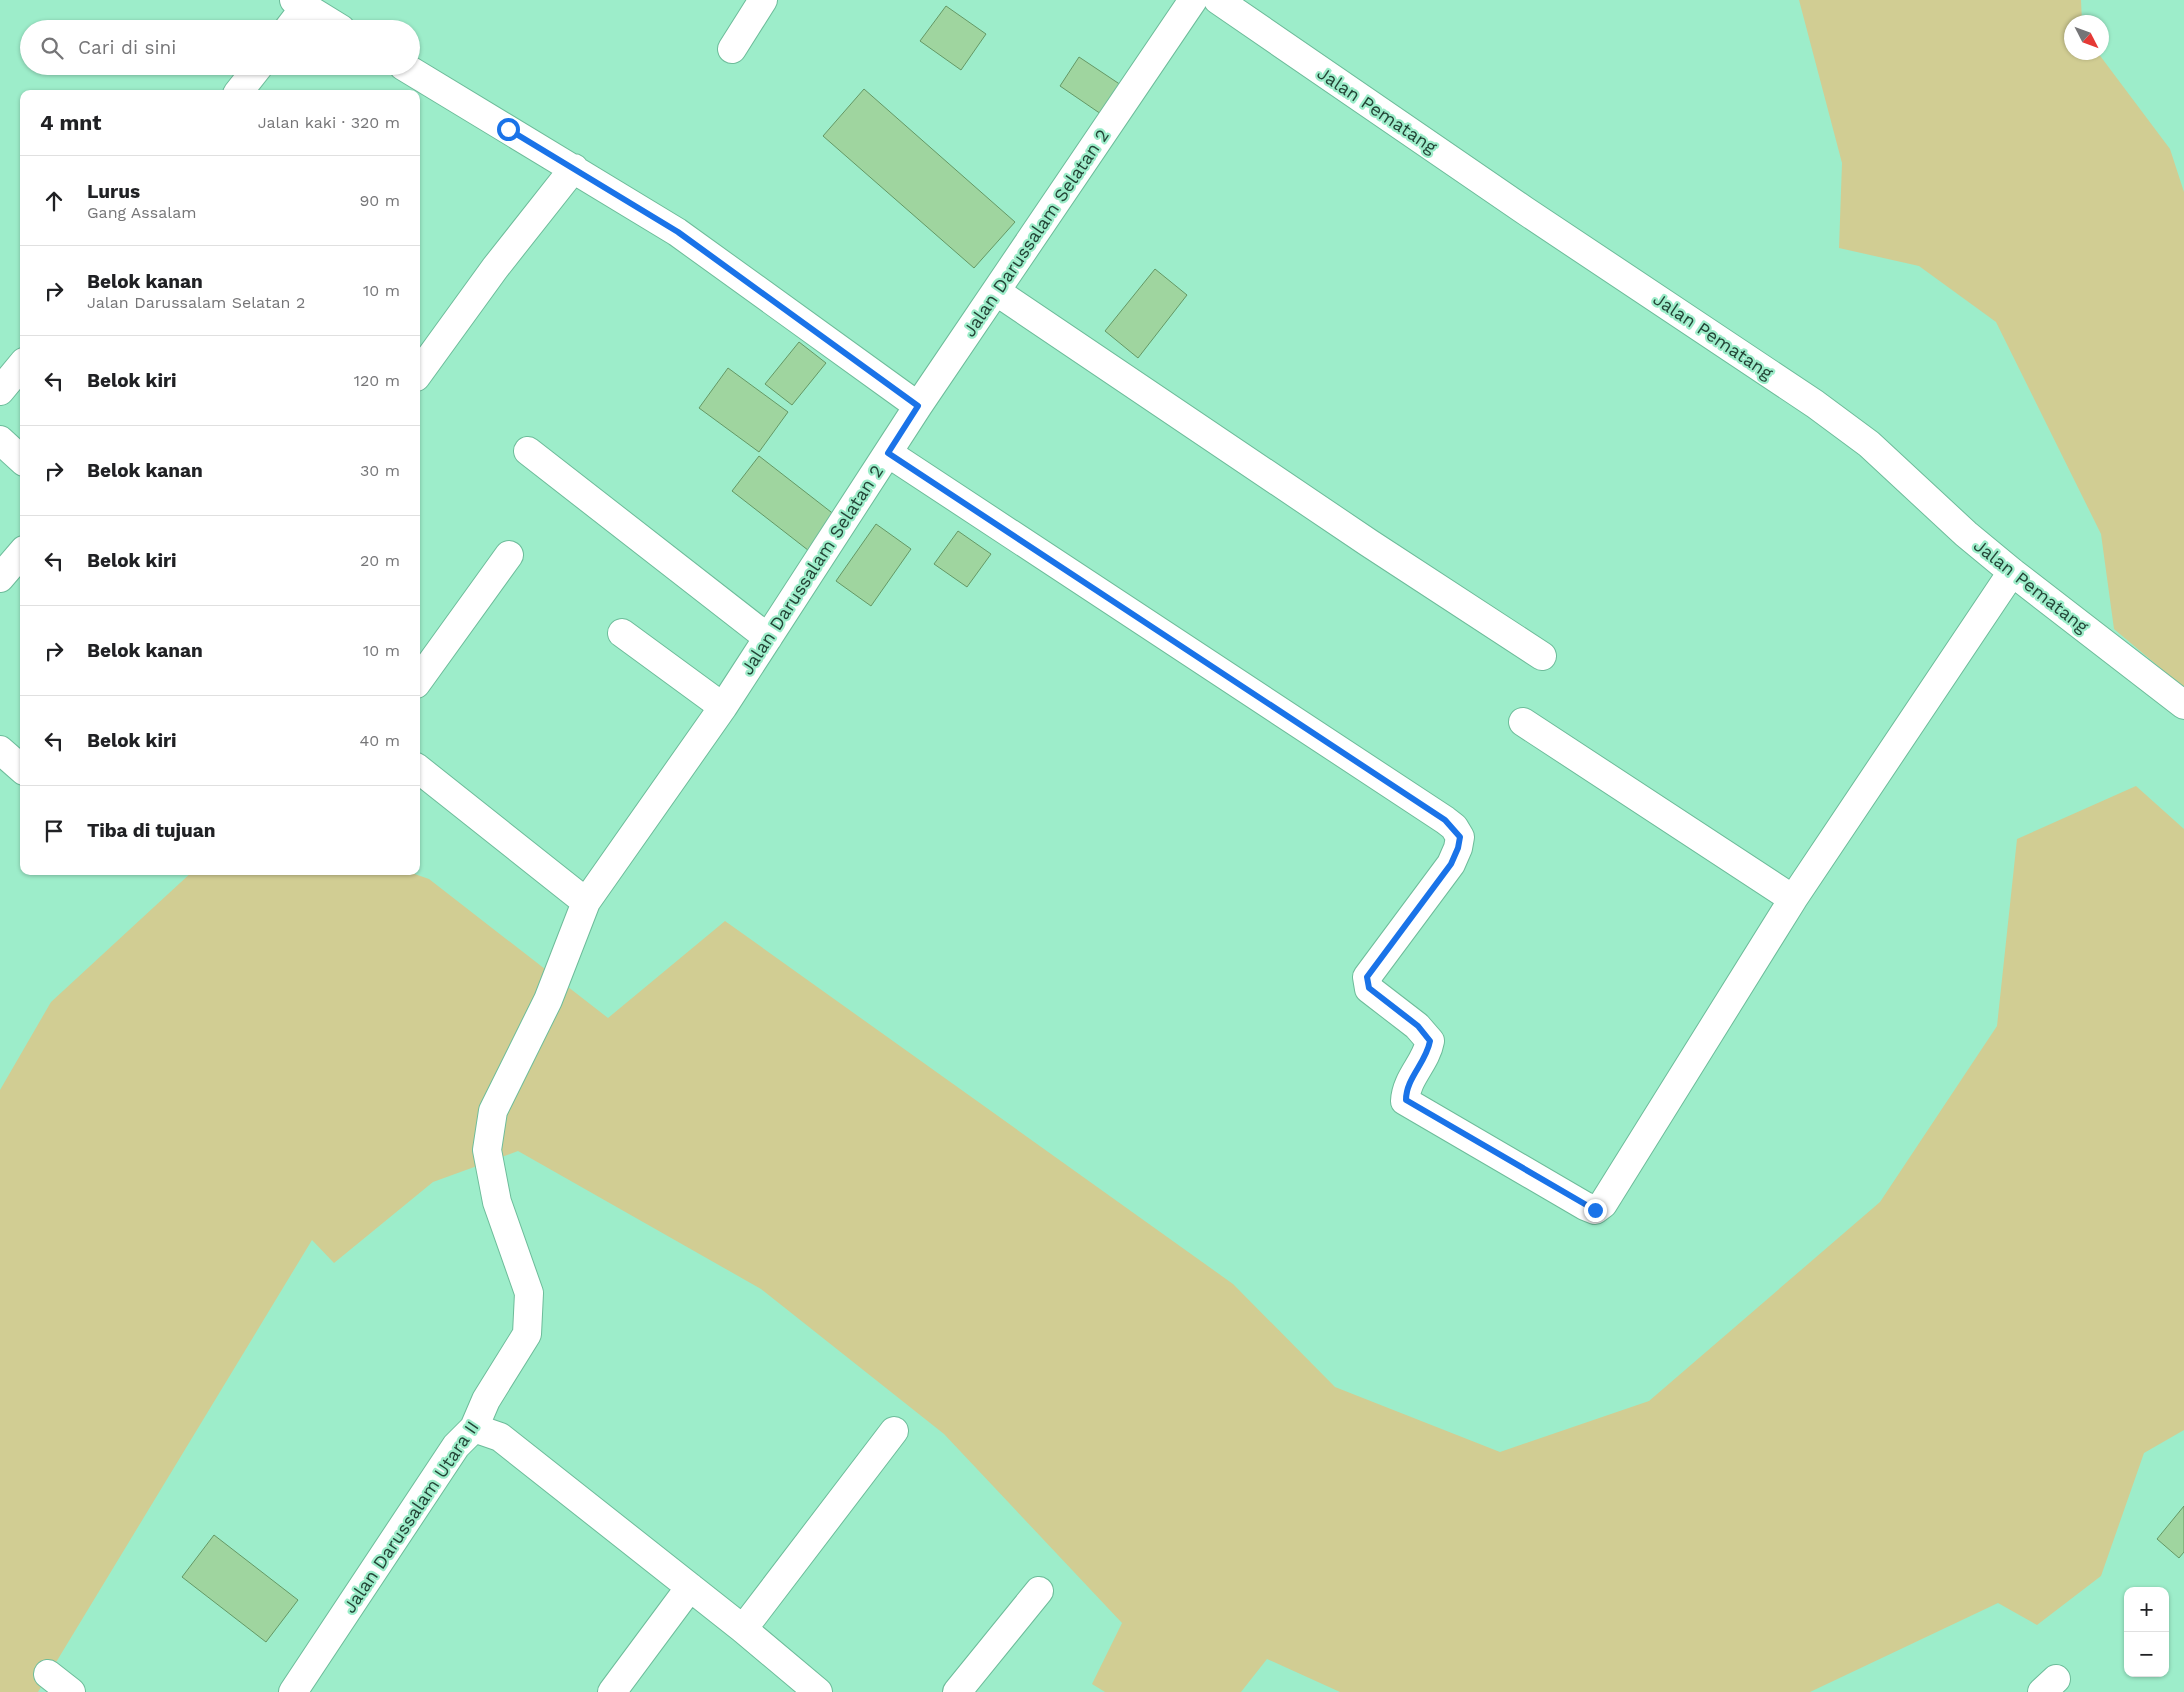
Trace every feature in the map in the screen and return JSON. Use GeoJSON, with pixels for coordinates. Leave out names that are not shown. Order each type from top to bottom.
{"type":"FeatureCollection","features":[{"type":"Feature","properties":{"kind":"street"},"geometry":{"type":"LineString","coordinates":[[732,49],[763,0]]}},
{"type":"Feature","properties":{"kind":"street","name":"Jalan Darussalam Selatan 2"},"geometry":{"type":"LineString","coordinates":[[548,1000],[586,902],[722,707],[918,406],[1193,0]]}},
{"type":"Feature","properties":{"kind":"street","name":"Jalan Pematang"},"geometry":{"type":"LineString","coordinates":[[1218,0],[1524,210],[1815,404],[1869,444],[1966,534],[2012,572],[2184,704]]}},
{"type":"Feature","properties":{"kind":"street"},"geometry":{"type":"LineString","coordinates":[[292,20],[300,4],[326,20]]}},
{"type":"Feature","properties":{"kind":"street"},"geometry":{"type":"LineString","coordinates":[[240,90],[252,75]]}},
{"type":"Feature","properties":{"kind":"street"},"geometry":{"type":"LineString","coordinates":[[418,75],[678,232],[918,406]]}},
{"type":"Feature","properties":{"kind":"street"},"geometry":{"type":"LineString","coordinates":[[420,371],[495,268],[574,168]]}},
{"type":"Feature","properties":{"kind":"street"},"geometry":{"type":"LineString","coordinates":[[997,292],[1369,543],[1542,656]]}},
{"type":"Feature","properties":{"kind":"street"},"geometry":{"type":"LineString","coordinates":[[0,391],[20,367]]}},
{"type":"Feature","properties":{"kind":"street"},"geometry":{"type":"LineString","coordinates":[[0,440],[20,458]]}},
{"type":"Feature","properties":{"kind":"street"},"geometry":{"type":"LineString","coordinates":[[528,451],[768,638]]}},
{"type":"Feature","properties":{"kind":"street"},"geometry":{"type":"LineString","coordinates":[[888,453],[1454,827],[1460,837],[1458,848],[1451,864],[1367,977],[1369,988],[1418,1026],[1430,1041],[1428,1053],[1406,1089],[1406,1100],[1595,1210],[1602,1204],[1792,899],[2012,572]]}},
{"type":"Feature","properties":{"kind":"street"},"geometry":{"type":"LineString","coordinates":[[0,578],[20,555]]}},
{"type":"Feature","properties":{"kind":"street"},"geometry":{"type":"LineString","coordinates":[[420,679],[509,555]]}},
{"type":"Feature","properties":{"kind":"street"},"geometry":{"type":"LineString","coordinates":[[622,633],[722,707]]}},
{"type":"Feature","properties":{"kind":"street"},"geometry":{"type":"LineString","coordinates":[[1523,722],[1792,899]]}},
{"type":"Feature","properties":{"kind":"street"},"geometry":{"type":"LineString","coordinates":[[0,750],[20,768]]}},
{"type":"Feature","properties":{"kind":"street"},"geometry":{"type":"LineString","coordinates":[[420,770],[586,902]]}},
{"type":"Feature","properties":{"kind":"street","name":"Jalan Darussalam Utara II"},"geometry":{"type":"LineString","coordinates":[[304,1688],[456,1446],[474,1428],[486,1400],[527,1334],[529,1293],[497,1202],[487,1150],[493,1111],[548,1000]]}},
{"type":"Feature","properties":{"kind":"street"},"geometry":{"type":"LineString","coordinates":[[474,1428],[500,1437],[743,1629],[814,1691]]}},
{"type":"Feature","properties":{"kind":"street"},"geometry":{"type":"LineString","coordinates":[[743,1629],[894,1430]]}},
{"type":"Feature","properties":{"kind":"street"},"geometry":{"type":"LineString","coordinates":[[612,1692],[690,1587]]}},
{"type":"Feature","properties":{"kind":"street"},"geometry":{"type":"LineString","coordinates":[[957,1692],[1039,1591]]}},
{"type":"Feature","properties":{"kind":"street"},"geometry":{"type":"LineString","coordinates":[[48,1674],[71,1692]]}},
{"type":"Feature","properties":{"kind":"shaded area"},"geometry":{"type":"Polygon","coordinates":[[[1799,0],[2081,0],[2082,15],[2064,15],[2064,60],[2103,60],[2170,149],[2184,192],[2184,688],[2114,629],[2101,534],[1996,322],[1919,266],[1839,248],[1842,163],[1799,0]]]}},
{"type":"Feature","properties":{"kind":"shaded area"},"geometry":{"type":"Polygon","coordinates":[[[2136,786],[2184,829],[2184,1430],[2144,1453],[2101,1576],[2037,1625],[1998,1603],[1810,1692],[1340,1692],[1267,1659],[1241,1692],[1105,1692],[1092,1684],[1122,1623],[944,1434],[761,1289],[518,1151],[433,1182],[334,1263],[312,1240],[38,1692],[0,1692],[0,1090],[51,1002],[189,875],[418,875],[429,879],[608,1018],[725,921],[1233,1284],[1335,1387],[1500,1452],[1649,1401],[1880,1202],[1997,1026],[2017,839],[2136,786]]]}},
{"type":"Feature","properties":{"kind":"building"},"geometry":{"type":"Polygon","coordinates":[[[946,6],[986,34],[961,70],[920,41],[946,6]]]}},
{"type":"Feature","properties":{"kind":"building"},"geometry":{"type":"Polygon","coordinates":[[[1079,57],[1121,85],[1101,114],[1060,86],[1079,57]]]}},
{"type":"Feature","properties":{"kind":"building"},"geometry":{"type":"Polygon","coordinates":[[[864,89],[1015,222],[974,268],[823,136],[864,89]]]}},
{"type":"Feature","properties":{"kind":"building"},"geometry":{"type":"Polygon","coordinates":[[[1155,269],[1187,295],[1138,358],[1105,331],[1155,269]]]}},
{"type":"Feature","properties":{"kind":"building"},"geometry":{"type":"Polygon","coordinates":[[[799,342],[826,363],[792,405],[765,384],[799,342]]]}},
{"type":"Feature","properties":{"kind":"building"},"geometry":{"type":"Polygon","coordinates":[[[728,368],[788,412],[759,452],[699,408],[728,368]]]}},
{"type":"Feature","properties":{"kind":"building"},"geometry":{"type":"Polygon","coordinates":[[[759,456],[840,519],[813,554],[732,491],[759,456]]]}},
{"type":"Feature","properties":{"kind":"building"},"geometry":{"type":"Polygon","coordinates":[[[876,524],[911,549],[871,606],[836,581],[876,524]]]}},
{"type":"Feature","properties":{"kind":"building"},"geometry":{"type":"Polygon","coordinates":[[[958,531],[991,554],[967,587],[934,564],[958,531]]]}},
{"type":"Feature","properties":{"kind":"building"},"geometry":{"type":"Polygon","coordinates":[[[2184,1506],[2184,1552],[2179,1558],[2157,1539],[2184,1506]]]}},
{"type":"Feature","properties":{"kind":"building"},"geometry":{"type":"Polygon","coordinates":[[[214,1535],[298,1600],[266,1642],[182,1577],[214,1535]]]}},
{"type":"Feature","properties":{"kind":"route"},"geometry":{"type":"LineString","coordinates":[[508,129],[678,232],[918,406],[888,453],[1454,827],[1460,837],[1458,848],[1451,864],[1367,977],[1369,988],[1418,1026],[1430,1041],[1428,1053],[1406,1089],[1406,1100],[1595,1210]]}}]}
